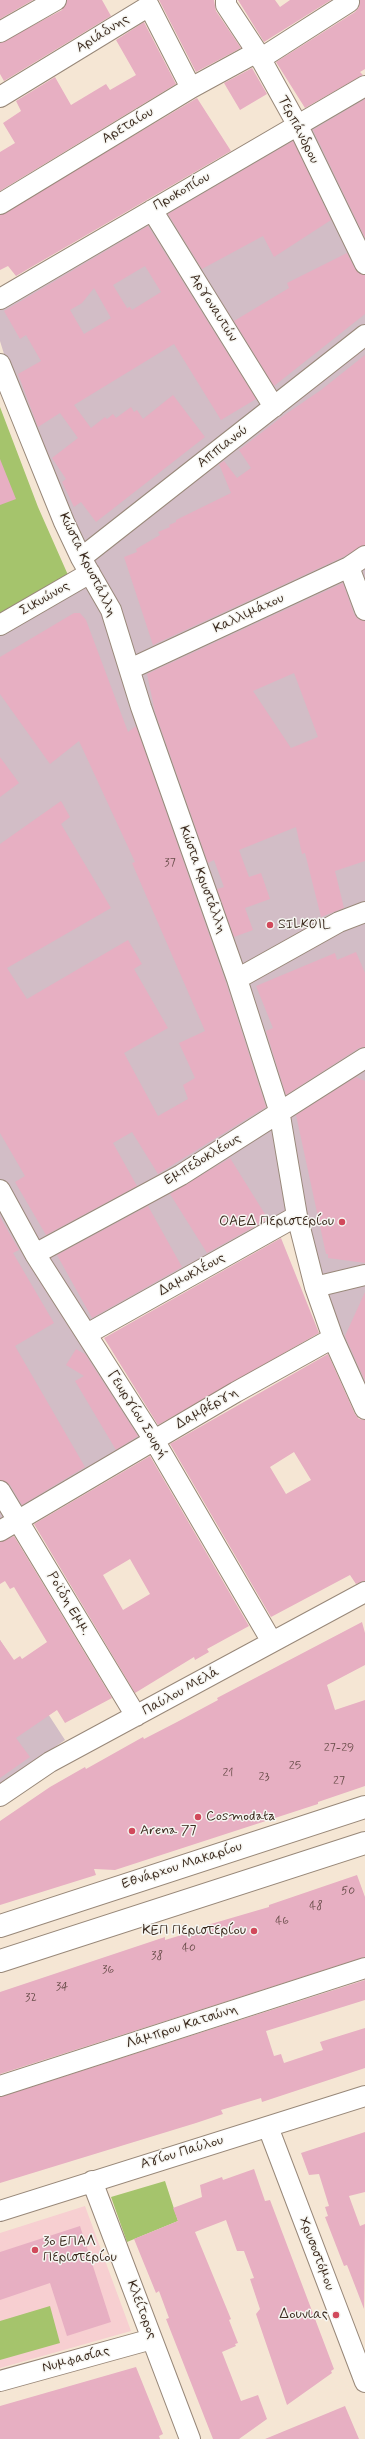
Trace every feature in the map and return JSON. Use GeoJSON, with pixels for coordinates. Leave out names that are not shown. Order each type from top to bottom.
{"type":"FeatureCollection","features":[{"type":"Feature","properties":{"kind":"main road","name":"Εθνάρχου Μακαρίου"},"geometry":{"type":"LineString","coordinates":[[0,1926],[363,1812]]}},
{"type":"Feature","properties":{"kind":"main road"},"geometry":{"type":"LineString","coordinates":[[0,1961],[365,1844]]}},
{"type":"Feature","properties":{"kind":"street"},"geometry":{"type":"LineString","coordinates":[[0,32],[56,0]]}},
{"type":"Feature","properties":{"kind":"street","name":"Τερπάνδρου"},"geometry":{"type":"LineString","coordinates":[[226,0],[226,5],[258,55],[298,126],[365,264]]}},
{"type":"Feature","properties":{"kind":"street","name":"Αρεταίου"},"geometry":{"type":"LineString","coordinates":[[0,204],[191,88],[258,55],[349,2]]}},
{"type":"Feature","properties":{"kind":"street","name":"Αριάδνης"},"geometry":{"type":"LineString","coordinates":[[0,97],[135,6],[149,6],[191,88]]}},
{"type":"Feature","properties":{"kind":"street","name":"Προκοπίου"},"geometry":{"type":"LineString","coordinates":[[0,299],[365,86]]}},
{"type":"Feature","properties":{"kind":"street","name":"Αργοναυτών"},"geometry":{"type":"LineString","coordinates":[[152,210],[274,407]]}},
{"type":"Feature","properties":{"kind":"street","name":"Αππιανού"},"geometry":{"type":"LineString","coordinates":[[86,566],[274,407],[365,335]]}},
{"type":"Feature","properties":{"kind":"street","name":"Κώστα Κρυστάλλη"},"geometry":{"type":"LineString","coordinates":[[0,364],[64,522],[86,566],[111,610],[141,707],[237,979],[280,1110],[297,1216],[315,1287],[333,1338],[365,1409]]}},
{"type":"Feature","properties":{"kind":"street","name":"Καλλιμάχου"},"geometry":{"type":"LineString","coordinates":[[130,669],[349,567],[365,556]]}},
{"type":"Feature","properties":{"kind":"street","name":"Σικυώνος"},"geometry":{"type":"LineString","coordinates":[[0,625],[86,566]]}},
{"type":"Feature","properties":{"kind":"street"},"geometry":{"type":"LineString","coordinates":[[349,567],[365,610]]}},
{"type":"Feature","properties":{"kind":"street"},"geometry":{"type":"LineString","coordinates":[[237,979],[339,922],[365,912]]}},
{"type":"Feature","properties":{"kind":"street","name":"Εμπεδοκλέους"},"geometry":{"type":"LineString","coordinates":[[35,1254],[181,1175],[243,1136],[280,1110],[364,1060]]}},
{"type":"Feature","properties":{"kind":"street","name":"Γεωργίου Σουρή"},"geometry":{"type":"LineString","coordinates":[[0,1190],[35,1254],[154,1440],[272,1642]]}},
{"type":"Feature","properties":{"kind":"street","name":"Δαμοκλέους"},"geometry":{"type":"LineString","coordinates":[[87,1334],[297,1216]]}},
{"type":"Feature","properties":{"kind":"street"},"geometry":{"type":"LineString","coordinates":[[315,1287],[364,1273]]}},
{"type":"Feature","properties":{"kind":"street","name":"Δαμβέργη"},"geometry":{"type":"LineString","coordinates":[[0,1531],[154,1440],[333,1338]]}},
{"type":"Feature","properties":{"kind":"street","name":"Ροϊδη Εμμ."},"geometry":{"type":"LineString","coordinates":[[0,1491],[136,1716]]}},
{"type":"Feature","properties":{"kind":"street","name":"Παύλου Μελά"},"geometry":{"type":"LineString","coordinates":[[0,1796],[50,1762],[365,1592]]}},
{"type":"Feature","properties":{"kind":"street","name":"Λάμπρου Κατσώνη"},"geometry":{"type":"LineString","coordinates":[[0,2086],[365,1968]]}},
{"type":"Feature","properties":{"kind":"street","name":"Αγίου Παύλου"},"geometry":{"type":"LineString","coordinates":[[0,2211],[365,2096]]}},
{"type":"Feature","properties":{"kind":"street","name":"Χρυσοστόμου"},"geometry":{"type":"LineString","coordinates":[[268,2127],[365,2382]]}},
{"type":"Feature","properties":{"kind":"street","name":"Κλείτορος"},"geometry":{"type":"LineString","coordinates":[[92,2181],[190,2439]]}},
{"type":"Feature","properties":{"kind":"street","name":"Νυμφασίας"},"geometry":{"type":"LineString","coordinates":[[0,2381],[152,2339]]}},
{"type":"Feature","properties":{"kind":"shaded area"},"geometry":{"type":"Polygon","coordinates":[[[365,92],[365,1397],[328,1314],[303,1208],[79,1335],[144,1439],[0,1524],[0,632],[94,578],[13,383],[0,341],[0,304],[365,92]]]}},
{"type":"Feature","properties":{"kind":"shaded area"},"geometry":{"type":"Polygon","coordinates":[[[0,1640],[65,1740],[0,1785],[0,1640]]]}},
{"type":"Feature","properties":{"kind":"shaded area"},"geometry":{"type":"Polygon","coordinates":[[[85,2206],[131,2331],[0,2368],[0,2233],[85,2206]]]}},
{"type":"Feature","properties":{"kind":"green space"},"geometry":{"type":"Polygon","coordinates":[[[0,407],[38,507],[68,575],[0,620],[0,407]]]}},
{"type":"Feature","properties":{"kind":"green space"},"geometry":{"type":"Polygon","coordinates":[[[165,2181],[178,2221],[127,2242],[111,2197],[165,2181]]]}},
{"type":"Feature","properties":{"kind":"green space"},"geometry":{"type":"Polygon","coordinates":[[[50,2306],[60,2343],[0,2360],[0,2321],[50,2306]]]}},
{"type":"Feature","properties":{"kind":"building"},"geometry":{"type":"Polygon","coordinates":[[[0,0],[33,0],[0,19],[0,0]]]}},
{"type":"Feature","properties":{"kind":"building"},"geometry":{"type":"Polygon","coordinates":[[[67,0],[102,0],[111,16],[4,81],[0,74],[0,43],[62,10],[67,0]]]}},
{"type":"Feature","properties":{"kind":"building"},"geometry":{"type":"Polygon","coordinates":[[[159,0],[214,0],[216,11],[241,48],[196,72],[159,0]]]}},
{"type":"Feature","properties":{"kind":"building"},"geometry":{"type":"Polygon","coordinates":[[[238,0],[275,0],[280,7],[290,0],[331,0],[264,42],[238,0]]]}},
{"type":"Feature","properties":{"kind":"building"},"geometry":{"type":"Polygon","coordinates":[[[360,0],[365,0],[365,69],[360,72],[363,75],[305,108],[276,62],[355,12],[359,7],[360,0]]]}},
{"type":"Feature","properties":{"kind":"building"},"geometry":{"type":"Polygon","coordinates":[[[144,22],[176,84],[0,191],[0,152],[15,143],[3,123],[21,111],[16,101],[55,77],[71,105],[106,84],[110,90],[136,75],[116,40],[144,22]]]}},
{"type":"Feature","properties":{"kind":"building"},"geometry":{"type":"Polygon","coordinates":[[[252,68],[267,94],[240,110],[224,83],[252,68]]]}},
{"type":"Feature","properties":{"kind":"building"},"geometry":{"type":"Polygon","coordinates":[[[197,98],[231,151],[16,276],[8,266],[0,270],[0,215],[197,98]]]}},
{"type":"Feature","properties":{"kind":"building"},"geometry":{"type":"Polygon","coordinates":[[[365,99],[365,238],[313,130],[365,99]]]}},
{"type":"Feature","properties":{"kind":"building"},"geometry":{"type":"Polygon","coordinates":[[[293,141],[331,220],[274,257],[263,236],[202,269],[168,214],[293,141]]]}},
{"type":"Feature","properties":{"kind":"building"},"geometry":{"type":"Polygon","coordinates":[[[148,226],[256,399],[221,420],[174,344],[74,405],[91,428],[105,417],[107,419],[113,414],[116,418],[131,407],[134,412],[137,410],[143,419],[173,395],[205,437],[96,522],[81,502],[74,507],[62,482],[66,479],[52,458],[78,438],[60,413],[38,427],[18,374],[41,361],[26,335],[20,339],[4,311],[148,226]],[[145,266],[113,285],[127,308],[130,307],[132,310],[161,292],[145,266]],[[94,288],[82,303],[70,310],[84,334],[111,318],[94,288]]]}},
{"type":"Feature","properties":{"kind":"building"},"geometry":{"type":"Polygon","coordinates":[[[347,253],[355,269],[365,275],[365,314],[274,386],[234,321],[289,288],[287,283],[347,253]]]}},
{"type":"Feature","properties":{"kind":"building"},"geometry":{"type":"Polygon","coordinates":[[[365,355],[365,545],[343,557],[153,645],[124,557],[137,552],[136,549],[160,535],[158,532],[170,527],[169,525],[176,522],[176,520],[231,493],[219,464],[224,461],[237,478],[251,468],[239,450],[283,416],[321,390],[365,355]]]}},
{"type":"Feature","properties":{"kind":"building"},"geometry":{"type":"Polygon","coordinates":[[[0,459],[16,499],[0,505],[0,459]]]}},
{"type":"Feature","properties":{"kind":"building"},"geometry":{"type":"Polygon","coordinates":[[[343,583],[354,614],[358,619],[365,621],[365,861],[335,871],[344,908],[321,917],[305,853],[302,854],[296,827],[239,850],[249,877],[261,873],[270,899],[245,908],[253,930],[234,937],[217,889],[224,887],[214,860],[208,863],[155,712],[147,674],[343,583]],[[294,673],[253,691],[291,748],[318,737],[294,673]]]}},
{"type":"Feature","properties":{"kind":"building"},"geometry":{"type":"Polygon","coordinates":[[[74,613],[80,613],[86,620],[128,732],[136,726],[226,983],[266,1107],[158,1174],[132,1132],[113,1143],[137,1186],[46,1235],[15,1182],[25,1176],[0,1133],[0,844],[61,801],[70,817],[61,824],[111,908],[7,968],[27,999],[128,940],[142,964],[134,969],[168,1028],[124,1053],[158,1116],[188,1099],[183,1085],[195,1078],[179,1043],[205,1031],[132,863],[135,862],[79,741],[50,764],[0,694],[0,657],[74,613]]]}},
{"type":"Feature","properties":{"kind":"building"},"geometry":{"type":"Polygon","coordinates":[[[0,757],[19,783],[0,797],[0,757]]]}},
{"type":"Feature","properties":{"kind":"building"},"geometry":{"type":"Polygon","coordinates":[[[356,952],[365,973],[365,1047],[359,1048],[286,1095],[266,1031],[273,1028],[256,986],[335,953],[337,960],[356,952]]]}},
{"type":"Feature","properties":{"kind":"building"},"geometry":{"type":"Polygon","coordinates":[[[356,1077],[365,1081],[365,1263],[328,1258],[328,1254],[326,1254],[296,1115],[356,1077]]]}},
{"type":"Feature","properties":{"kind":"building"},"geometry":{"type":"Polygon","coordinates":[[[230,1158],[268,1219],[207,1253],[170,1194],[230,1158]]]}},
{"type":"Feature","properties":{"kind":"building"},"geometry":{"type":"Polygon","coordinates":[[[148,1206],[182,1267],[92,1318],[57,1255],[148,1206]]]}},
{"type":"Feature","properties":{"kind":"building"},"geometry":{"type":"Polygon","coordinates":[[[0,1217],[19,1250],[13,1253],[54,1323],[15,1346],[85,1467],[22,1505],[10,1485],[0,1480],[0,1217]]]}},
{"type":"Feature","properties":{"kind":"building"},"geometry":{"type":"Polygon","coordinates":[[[281,1238],[319,1333],[158,1425],[104,1338],[281,1238]]]}},
{"type":"Feature","properties":{"kind":"building"},"geometry":{"type":"Polygon","coordinates":[[[365,1292],[365,1381],[345,1336],[365,1292]]]}},
{"type":"Feature","properties":{"kind":"building"},"geometry":{"type":"Polygon","coordinates":[[[76,1349],[85,1354],[138,1436],[116,1450],[75,1381],[84,1376],[66,1365],[76,1349]]]}},
{"type":"Feature","properties":{"kind":"building"},"geometry":{"type":"Polygon","coordinates":[[[328,1354],[355,1414],[359,1419],[365,1420],[365,1581],[356,1584],[350,1575],[271,1617],[170,1444],[328,1354]],[[294,1452],[270,1467],[286,1494],[311,1480],[294,1452]]]}},
{"type":"Feature","properties":{"kind":"building"},"geometry":{"type":"Polygon","coordinates":[[[150,1456],[249,1626],[207,1649],[209,1652],[195,1660],[194,1657],[135,1693],[34,1524],[150,1456]],[[130,1559],[103,1575],[123,1610],[150,1594],[130,1559]]]}},
{"type":"Feature","properties":{"kind":"building"},"geometry":{"type":"Polygon","coordinates":[[[14,1536],[112,1698],[65,1723],[57,1710],[16,1738],[30,1757],[0,1778],[0,1640],[14,1660],[20,1656],[22,1659],[47,1642],[14,1587],[10,1589],[5,1581],[0,1584],[0,1542],[14,1536]]]}},
{"type":"Feature","properties":{"kind":"building"},"geometry":{"type":"Polygon","coordinates":[[[362,1622],[365,1633],[365,1665],[327,1685],[335,1710],[365,1700],[365,1786],[318,1802],[318,1804],[115,1870],[94,1869],[96,1875],[0,1905],[0,1821],[50,1787],[85,1767],[86,1769],[143,1737],[144,1739],[177,1722],[218,1700],[217,1698],[362,1622]]]}},
{"type":"Feature","properties":{"kind":"building"},"geometry":{"type":"Polygon","coordinates":[[[357,1875],[365,1897],[365,1957],[0,2074],[0,1992],[165,1937],[165,1940],[205,1928],[204,1926],[269,1907],[269,1905],[357,1875]]]}},
{"type":"Feature","properties":{"kind":"building"},"geometry":{"type":"Polygon","coordinates":[[[365,1980],[365,2000],[266,2031],[274,2056],[281,2054],[284,2063],[323,2050],[320,2042],[365,2028],[365,2068],[262,2102],[261,2098],[221,2110],[223,2114],[196,2123],[0,2183],[0,2097],[365,1980]]]}},
{"type":"Feature","properties":{"kind":"building"},"geometry":{"type":"Polygon","coordinates":[[[365,2132],[365,2192],[349,2196],[360,2226],[365,2224],[364,2309],[347,2265],[344,2266],[325,2217],[328,2216],[325,2207],[329,2206],[319,2174],[309,2175],[301,2153],[365,2132]]]}},
{"type":"Feature","properties":{"kind":"building"},"geometry":{"type":"Polygon","coordinates":[[[254,2169],[265,2201],[270,2200],[334,2369],[331,2371],[332,2373],[287,2405],[256,2314],[260,2309],[250,2279],[254,2278],[244,2251],[237,2251],[226,2220],[195,2232],[231,2319],[229,2320],[238,2343],[235,2344],[236,2346],[222,2352],[241,2401],[258,2395],[267,2419],[239,2439],[213,2439],[166,2319],[169,2318],[159,2291],[156,2293],[134,2239],[178,2221],[173,2208],[202,2197],[200,2185],[222,2177],[223,2180],[254,2169]]]}},
{"type":"Feature","properties":{"kind":"building"},"geometry":{"type":"Polygon","coordinates":[[[80,2226],[111,2322],[67,2336],[50,2283],[0,2300],[0,2252],[80,2226]]]}},
{"type":"Feature","properties":{"kind":"building"},"geometry":{"type":"Polygon","coordinates":[[[136,2367],[163,2434],[159,2436],[160,2439],[0,2439],[0,2406],[136,2367]]]}},
{"type":"Feature","properties":{"kind":"building"},"geometry":{"type":"Polygon","coordinates":[[[345,2406],[359,2439],[265,2439],[345,2406]]]}},
{"type":"Feature","properties":{"kind":"place","name":"SILKOIL"},"geometry":{"type":"Point","coordinates":[270,925]}},
{"type":"Feature","properties":{"kind":"place","name":"ΟΑΕΔ Περιστερίου"},"geometry":{"type":"Point","coordinates":[342,1222]}},
{"type":"Feature","properties":{"kind":"place","name":"Cosmodata"},"geometry":{"type":"Point","coordinates":[198,1817]}},
{"type":"Feature","properties":{"kind":"place","name":"Arena 77"},"geometry":{"type":"Point","coordinates":[132,1831]}},
{"type":"Feature","properties":{"kind":"place","name":"ΚΕΠ Περιστερίου"},"geometry":{"type":"Point","coordinates":[254,1931]}},
{"type":"Feature","properties":{"kind":"place","name":"3ο ΕΠΑΛ Περιστερίου"},"geometry":{"type":"Point","coordinates":[35,2250]}},
{"type":"Feature","properties":{"kind":"place","name":"Δουνιας"},"geometry":{"type":"Point","coordinates":[336,2315]}}]}
